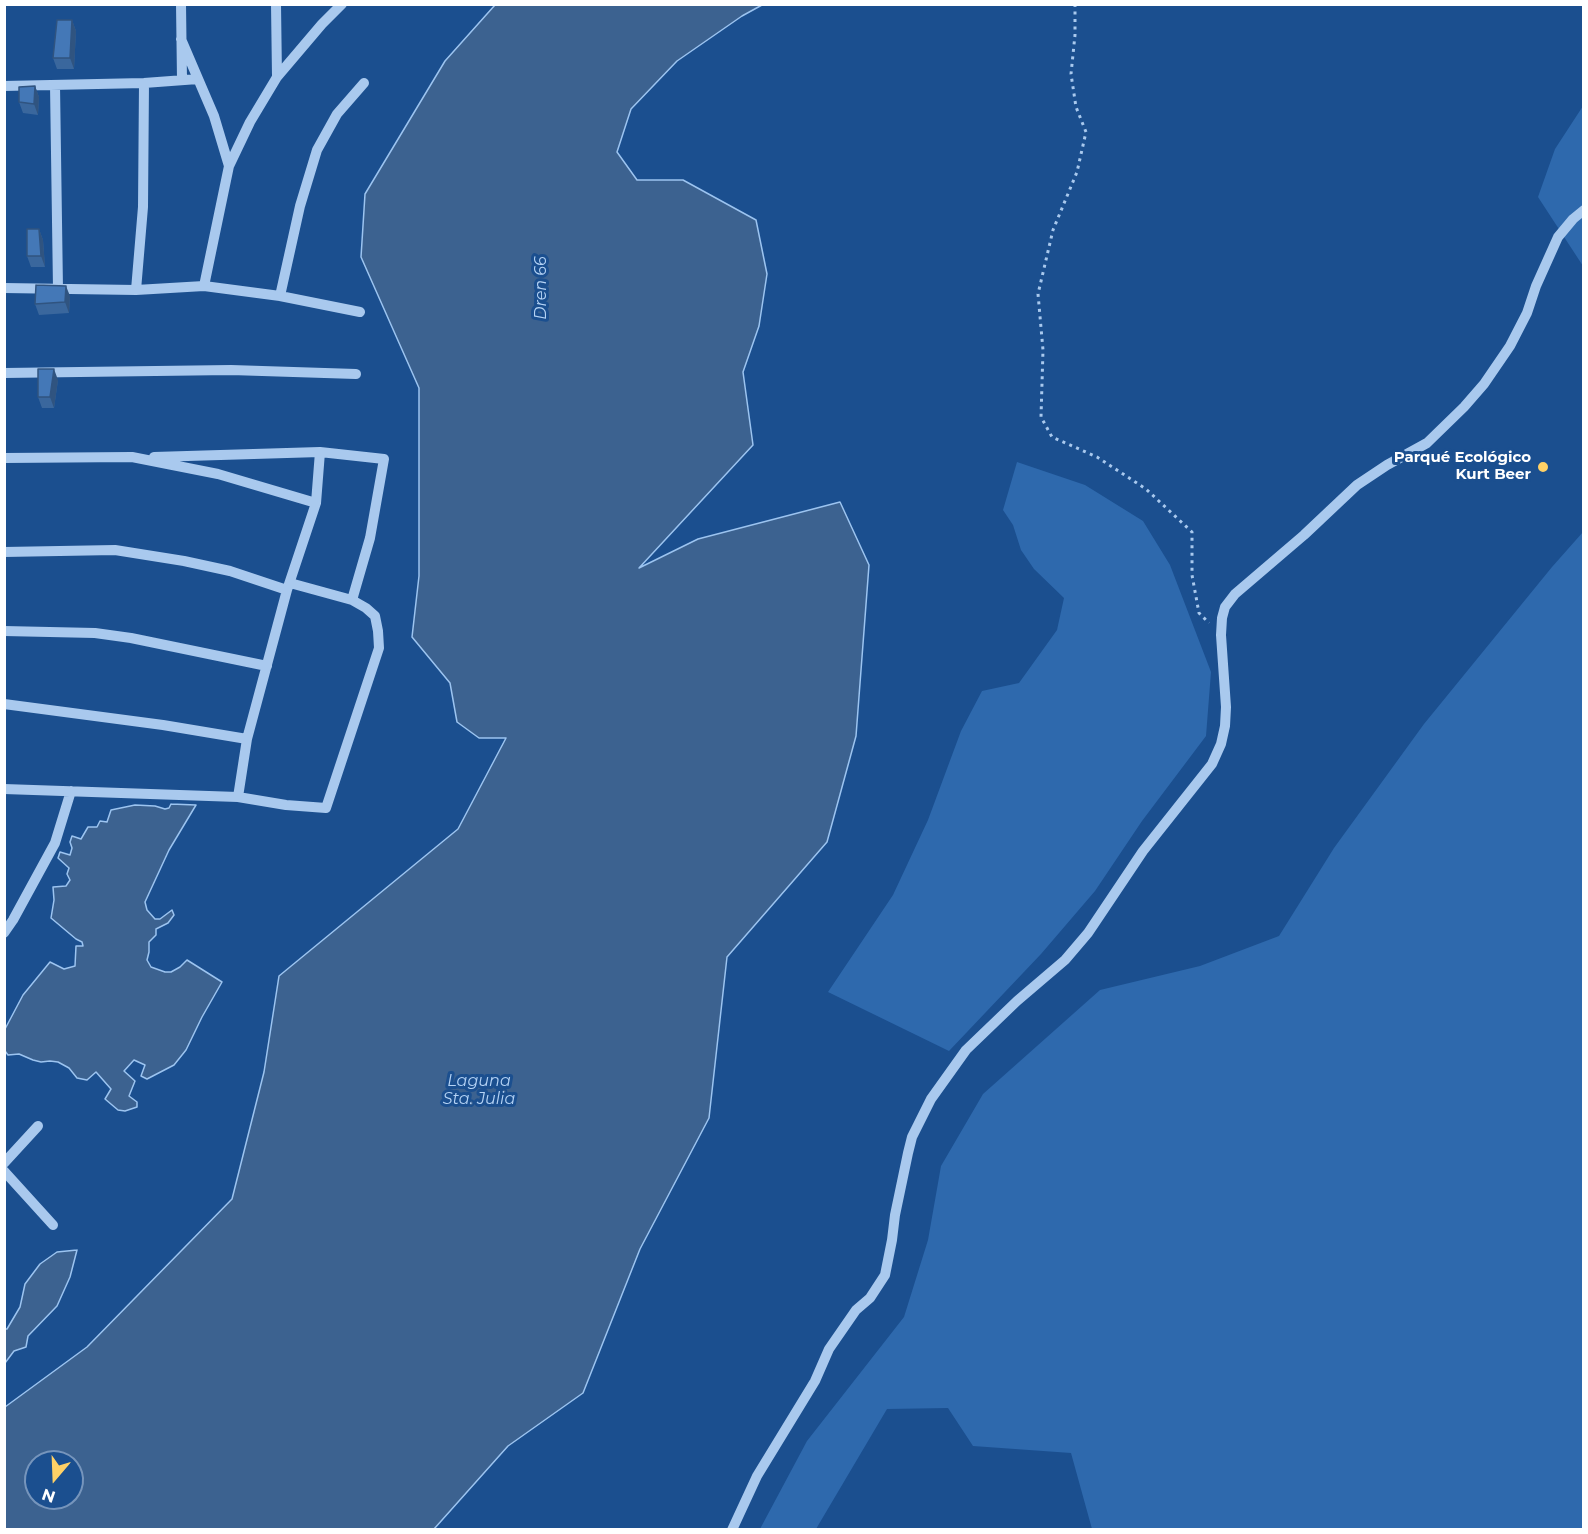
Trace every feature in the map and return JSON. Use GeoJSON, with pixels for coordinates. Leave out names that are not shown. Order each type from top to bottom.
{"type":"FeatureCollection","features":[{"type":"Feature","properties":{"kind":"street"},"geometry":{"type":"LineString","coordinates":[[181,4],[182,80]]}},
{"type":"Feature","properties":{"kind":"street"},"geometry":{"type":"LineString","coordinates":[[276,4],[277,77]]}},
{"type":"Feature","properties":{"kind":"street"},"geometry":{"type":"LineString","coordinates":[[204,286],[229,166],[250,122],[277,77],[342,4]]}},
{"type":"Feature","properties":{"kind":"street"},"geometry":{"type":"LineString","coordinates":[[181,39],[214,116],[229,166]]}},
{"type":"Feature","properties":{"kind":"street"},"geometry":{"type":"LineString","coordinates":[[4,86],[198,80]]}},
{"type":"Feature","properties":{"kind":"street"},"geometry":{"type":"LineString","coordinates":[[136,290],[143,207],[144,83]]}},
{"type":"Feature","properties":{"kind":"street"},"geometry":{"type":"LineString","coordinates":[[280,296],[300,206],[317,150],[337,114],[364,83]]}},
{"type":"Feature","properties":{"kind":"street"},"geometry":{"type":"LineString","coordinates":[[55,85],[58,289]]}},
{"type":"Feature","properties":{"kind":"street"},"geometry":{"type":"LineString","coordinates":[[732,1530],[756,1476],[814,1381],[829,1349],[856,1310],[870,1298],[885,1275],[912,1137],[931,1099],[966,1050],[1017,1001],[1065,960],[1088,933],[1149,841],[1212,764],[1221,744],[1225,726],[1226,707],[1221,635],[1225,607],[1235,594],[1304,535],[1357,485],[1427,443],[1464,407],[1484,384],[1510,346],[1527,313],[1536,286],[1558,237],[1584,210]]}},
{"type":"Feature","properties":{"kind":"street"},"geometry":{"type":"LineString","coordinates":[[4,288],[136,290],[204,286],[280,296],[360,312]]}},
{"type":"Feature","properties":{"kind":"street"},"geometry":{"type":"LineString","coordinates":[[4,374],[231,370],[356,374]]}},
{"type":"Feature","properties":{"kind":"street"},"geometry":{"type":"LineString","coordinates":[[238,797],[247,739],[288,586],[316,503],[320,452]]}},
{"type":"Feature","properties":{"kind":"street"},"geometry":{"type":"LineString","coordinates":[[4,458],[320,452],[384,459],[370,538],[352,600]]}},
{"type":"Feature","properties":{"kind":"street"},"geometry":{"type":"LineString","coordinates":[[132,457],[218,474],[316,503]]}},
{"type":"Feature","properties":{"kind":"street"},"geometry":{"type":"LineString","coordinates":[[4,552],[115,550],[184,561],[352,600],[375,616],[379,648],[326,808],[286,805],[238,797],[4,789]]}},
{"type":"Feature","properties":{"kind":"street"},"geometry":{"type":"LineString","coordinates":[[4,631],[104,634],[267,666]]}},
{"type":"Feature","properties":{"kind":"street"},"geometry":{"type":"LineString","coordinates":[[4,704],[247,739]]}},
{"type":"Feature","properties":{"kind":"street"},"geometry":{"type":"LineString","coordinates":[[4,933],[55,843],[71,791]]}},
{"type":"Feature","properties":{"kind":"street"},"geometry":{"type":"LineString","coordinates":[[4,1163],[38,1126]]}},
{"type":"Feature","properties":{"kind":"street"},"geometry":{"type":"LineString","coordinates":[[4,1171],[53,1225]]}},
{"type":"Feature","properties":{"kind":"path"},"geometry":{"type":"LineString","coordinates":[[1075,4],[1071,74],[1076,107],[1086,132],[1077,172],[1053,230],[1038,294],[1043,350],[1041,417],[1052,437],[1097,457],[1146,489],[1192,532],[1192,575],[1198,613],[1221,635]]}},
{"type":"Feature","properties":{"kind":"shaded area"},"geometry":{"type":"Polygon","coordinates":[[[1583,106],[1583,266],[1538,197],[1555,149],[1583,106]]]}},
{"type":"Feature","properties":{"kind":"shaded area"},"geometry":{"type":"Polygon","coordinates":[[[1017,462],[1085,485],[1143,521],[1170,565],[1211,672],[1206,736],[1142,821],[1095,891],[1041,954],[949,1051],[828,992],[893,895],[928,820],[961,731],[982,691],[1019,683],[1057,630],[1064,598],[1034,569],[1021,550],[1013,525],[1003,510],[1017,462]]]}},
{"type":"Feature","properties":{"kind":"shaded area"},"geometry":{"type":"Polygon","coordinates":[[[1583,532],[1583,1529],[1092,1529],[1071,1453],[973,1446],[948,1408],[887,1409],[816,1529],[760,1529],[807,1441],[904,1317],[928,1240],[941,1166],[983,1094],[1100,990],[1200,966],[1279,936],[1334,848],[1424,724],[1583,532]]]}},
{"type":"Feature","properties":{"kind":"water","name":"Laguna Sta. Julia"},"geometry":{"type":"Polygon","coordinates":[[[495,5],[762,5],[742,16],[677,61],[631,109],[617,152],[637,180],[683,180],[756,220],[767,274],[759,326],[743,372],[753,445],[639,568],[698,539],[840,502],[869,565],[856,736],[827,842],[727,957],[709,1118],[640,1249],[583,1393],[508,1446],[434,1529],[5,1529],[5,1407],[87,1347],[232,1199],[264,1072],[279,976],[458,829],[506,738],[479,738],[457,722],[450,683],[412,637],[419,576],[419,388],[361,257],[365,194],[445,61],[495,5]]]}},
{"type":"Feature","properties":{"kind":"water"},"geometry":{"type":"Polygon","coordinates":[[[171,804],[196,805],[169,850],[145,902],[147,910],[155,919],[160,919],[172,910],[174,915],[168,923],[156,929],[156,935],[149,942],[147,960],[151,967],[171,972],[187,960],[222,982],[186,1050],[174,1065],[147,1079],[141,1076],[145,1065],[134,1060],[124,1071],[135,1081],[129,1096],[137,1102],[137,1107],[125,1111],[118,1110],[105,1099],[111,1089],[96,1072],[87,1080],[77,1078],[69,1068],[58,1062],[41,1062],[19,1054],[8,1055],[5,1051],[5,1029],[23,995],[50,962],[64,969],[75,966],[76,946],[83,946],[82,942],[51,918],[54,900],[53,887],[66,886],[70,880],[67,874],[69,868],[58,858],[60,852],[70,855],[72,836],[81,839],[88,827],[97,827],[100,821],[107,822],[111,810],[135,805],[165,809],[171,804]]]}},
{"type":"Feature","properties":{"kind":"water"},"geometry":{"type":"Polygon","coordinates":[[[77,1250],[70,1277],[57,1306],[28,1336],[26,1347],[14,1351],[5,1363],[5,1329],[20,1307],[25,1284],[40,1264],[57,1252],[77,1250]]]}},
{"type":"Feature","properties":{"kind":"building"},"geometry":{"type":"Polygon","coordinates":[[[57,20],[72,20],[70,58],[53,58],[57,20]]]}},
{"type":"Feature","properties":{"kind":"building"},"geometry":{"type":"Polygon","coordinates":[[[35,86],[34,104],[19,102],[19,87],[35,86]]]}},
{"type":"Feature","properties":{"kind":"building"},"geometry":{"type":"Polygon","coordinates":[[[27,229],[39,229],[41,256],[27,256],[27,229]]]}},
{"type":"Feature","properties":{"kind":"building"},"geometry":{"type":"Polygon","coordinates":[[[36,285],[66,286],[65,302],[35,304],[36,285]]]}},
{"type":"Feature","properties":{"kind":"building"},"geometry":{"type":"Polygon","coordinates":[[[38,369],[54,369],[50,397],[38,397],[38,369]]]}},
{"type":"Feature","properties":{"kind":"place","name":"Parqué Ecológico Kurt Beer"},"geometry":{"type":"Point","coordinates":[1543,467]}},
{"type":"Feature","properties":{"kind":"water label","name":"Dren 66"},"geometry":{"type":"Point","coordinates":[541,288]}}]}
